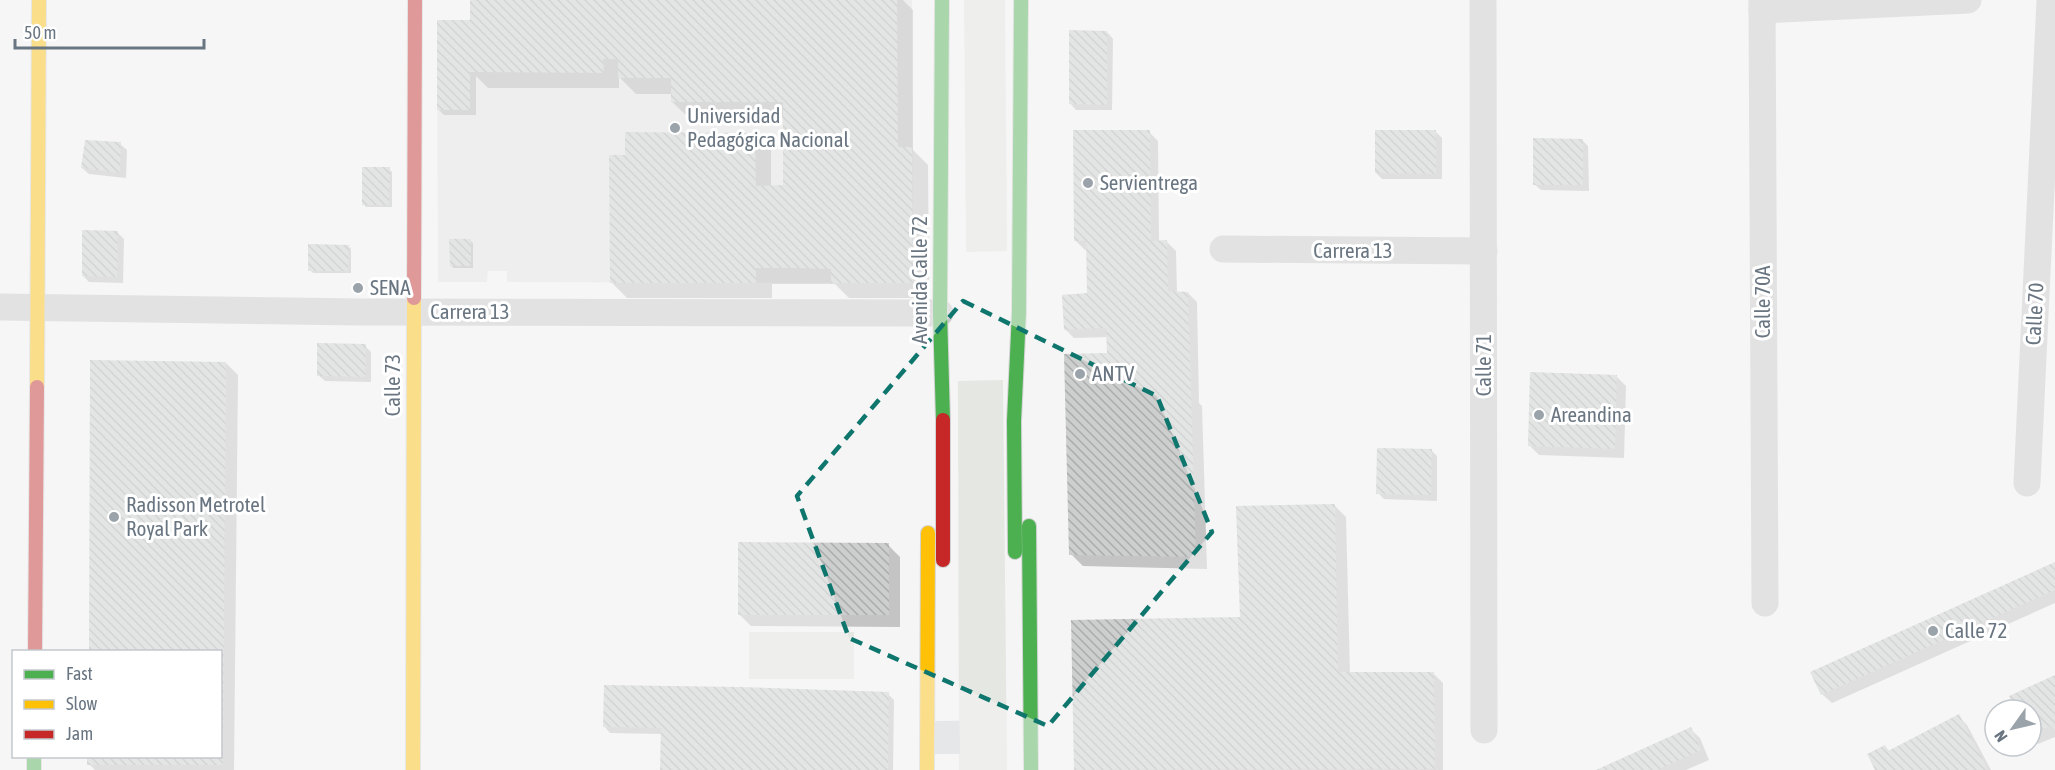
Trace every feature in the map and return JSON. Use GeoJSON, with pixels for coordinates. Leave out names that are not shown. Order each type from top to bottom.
{"type":"FeatureCollection","features":[{"type":"Feature","properties":{"kind":"main road"},"geometry":{"type":"LineString","coordinates":[[35,650],[39,0]]}},
{"type":"Feature","properties":{"kind":"main road","name":"Calle 73"},"geometry":{"type":"LineString","coordinates":[[413,770],[415,0]]}},
{"type":"Feature","properties":{"kind":"main road","name":"Avenida Calle 72"},"geometry":{"type":"LineString","coordinates":[[942,0],[940,313],[944,417],[943,560]]}},
{"type":"Feature","properties":{"kind":"main road"},"geometry":{"type":"LineString","coordinates":[[1015,552],[1014,421],[1019,312],[1021,0]]}},
{"type":"Feature","properties":{"kind":"main road"},"geometry":{"type":"LineString","coordinates":[[1019,312],[1029,412]]}},
{"type":"Feature","properties":{"kind":"main road"},"geometry":{"type":"LineString","coordinates":[[929,420],[940,313]]}},
{"type":"Feature","properties":{"kind":"main road"},"geometry":{"type":"LineString","coordinates":[[1029,507],[1031,770]]}},
{"type":"Feature","properties":{"kind":"main road"},"geometry":{"type":"LineString","coordinates":[[927,770],[928,514]]}},
{"type":"Feature","properties":{"kind":"street","name":"Calle 71"},"geometry":{"type":"LineString","coordinates":[[1482,0],[1484,730]]}},
{"type":"Feature","properties":{"kind":"street"},"geometry":{"type":"LineString","coordinates":[[1762,5],[1968,0]]}},
{"type":"Feature","properties":{"kind":"street","name":"Calle 70"},"geometry":{"type":"LineString","coordinates":[[2027,483],[2050,0]]}},
{"type":"Feature","properties":{"kind":"street","name":"Calle 70A"},"geometry":{"type":"LineString","coordinates":[[1762,5],[1764,603]]}},
{"type":"Feature","properties":{"kind":"street","name":"Carrera 13"},"geometry":{"type":"LineString","coordinates":[[1223,249],[1484,252]]}},
{"type":"Feature","properties":{"kind":"street","name":"Carrera 13"},"geometry":{"type":"LineString","coordinates":[[0,306],[414,312],[940,313]]}},
{"type":"Feature","properties":{"kind":"highlighted area"},"geometry":{"type":"Polygon","coordinates":[[[963,301],[1157,396],[1212,532],[1048,726],[849,638],[797,496],[963,301]]]}},
{"type":"Feature","properties":{"kind":"shaded area","name":"Universidad Pedagógica Nacional"},"geometry":{"type":"Polygon","coordinates":[[[470,0],[912,0],[913,283],[507,282],[507,271],[488,271],[487,282],[438,282],[437,20],[470,20],[470,0]]]}},
{"type":"Feature","properties":{"kind":"shaded area"},"geometry":{"type":"Polygon","coordinates":[[[964,0],[1005,0],[1007,251],[966,252],[964,0]]]}},
{"type":"Feature","properties":{"kind":"shaded area"},"geometry":{"type":"Polygon","coordinates":[[[1003,380],[1007,770],[959,770],[958,381],[1003,380]]]}},
{"type":"Feature","properties":{"kind":"shaded area"},"geometry":{"type":"Polygon","coordinates":[[[749,632],[854,632],[854,679],[749,679],[749,632]]]}},
{"type":"Feature","properties":{"kind":"building","name":"Universidad Pedagógica Nacional"},"geometry":{"type":"Polygon","coordinates":[[[470,0],[897,0],[898,147],[912,147],[913,283],[831,283],[831,269],[756,268],[756,283],[610,283],[609,155],[625,155],[625,132],[755,133],[756,186],[783,185],[783,102],[671,102],[671,78],[618,78],[618,59],[603,59],[604,73],[470,72],[470,110],[437,110],[437,20],[470,20],[470,0]]]}},
{"type":"Feature","properties":{"kind":"building"},"geometry":{"type":"Polygon","coordinates":[[[1069,30],[1107,31],[1107,105],[1069,104],[1069,30]]]}},
{"type":"Feature","properties":{"kind":"building"},"geometry":{"type":"Polygon","coordinates":[[[1073,130],[1150,130],[1151,241],[1167,240],[1168,291],[1188,292],[1196,557],[1069,555],[1064,354],[1107,353],[1106,328],[1064,330],[1062,295],[1087,293],[1086,241],[1074,241],[1073,130]]]}},
{"type":"Feature","properties":{"kind":"building"},"geometry":{"type":"Polygon","coordinates":[[[1375,130],[1436,130],[1436,174],[1375,173],[1375,130]]]}},
{"type":"Feature","properties":{"kind":"building"},"geometry":{"type":"Polygon","coordinates":[[[1533,138],[1583,139],[1583,185],[1533,185],[1533,138]]]}},
{"type":"Feature","properties":{"kind":"building"},"geometry":{"type":"Polygon","coordinates":[[[85,140],[121,142],[120,173],[81,168],[85,140]]]}},
{"type":"Feature","properties":{"kind":"building"},"geometry":{"type":"Polygon","coordinates":[[[362,167],[390,167],[389,205],[362,205],[362,167]]]}},
{"type":"Feature","properties":{"kind":"building"},"geometry":{"type":"Polygon","coordinates":[[[82,230],[118,231],[117,277],[82,276],[82,230]]]}},
{"type":"Feature","properties":{"kind":"building"},"geometry":{"type":"Polygon","coordinates":[[[449,239],[471,239],[471,266],[450,266],[449,239]]]}},
{"type":"Feature","properties":{"kind":"building"},"geometry":{"type":"Polygon","coordinates":[[[308,244],[349,245],[348,271],[308,271],[308,244]]]}},
{"type":"Feature","properties":{"kind":"building"},"geometry":{"type":"Polygon","coordinates":[[[317,343],[366,344],[365,377],[317,376],[317,343]]]}},
{"type":"Feature","properties":{"kind":"building"},"geometry":{"type":"Polygon","coordinates":[[[90,360],[226,362],[223,765],[87,765],[87,758],[222,758],[222,650],[89,650],[90,360]]]}},
{"type":"Feature","properties":{"kind":"building"},"geometry":{"type":"Polygon","coordinates":[[[1530,372],[1617,375],[1615,449],[1528,446],[1530,372]]]}},
{"type":"Feature","properties":{"kind":"building"},"geometry":{"type":"Polygon","coordinates":[[[1377,448],[1432,449],[1431,495],[1376,494],[1377,448]]]}},
{"type":"Feature","properties":{"kind":"building"},"geometry":{"type":"Polygon","coordinates":[[[1335,504],[1338,672],[1434,672],[1435,769],[1074,770],[1071,620],[1240,617],[1236,506],[1335,504]]]}},
{"type":"Feature","properties":{"kind":"building"},"geometry":{"type":"Polygon","coordinates":[[[738,542],[889,543],[889,615],[738,615],[738,542]]]}},
{"type":"Feature","properties":{"kind":"building","name":"Calle 72"},"geometry":{"type":"Polygon","coordinates":[[[2055,562],[2055,590],[1821,695],[1810,672],[2055,562]]]}},
{"type":"Feature","properties":{"kind":"building"},"geometry":{"type":"Polygon","coordinates":[[[2055,675],[2055,731],[2052,725],[2043,729],[2043,698],[2010,698],[2009,696],[2055,675]]]}},
{"type":"Feature","properties":{"kind":"building"},"geometry":{"type":"Polygon","coordinates":[[[604,685],[889,692],[888,770],[660,770],[661,728],[603,727],[604,685]]]}},
{"type":"Feature","properties":{"kind":"building"},"geometry":{"type":"Polygon","coordinates":[[[1959,714],[1988,770],[1875,770],[1867,754],[1885,745],[1888,751],[1959,714]]]}},
{"type":"Feature","properties":{"kind":"building"},"geometry":{"type":"Polygon","coordinates":[[[1691,727],[1701,750],[1658,770],[1596,770],[1691,727]]]}},
{"type":"Feature","properties":{"kind":"tunnel"},"geometry":{"type":"LineString","coordinates":[[943,721],[944,770]]}},
{"type":"Feature","properties":{"kind":"traffic: fast"},"geometry":{"type":"LineString","coordinates":[[942,0],[940,313],[943,420]]}},
{"type":"Feature","properties":{"kind":"traffic: fast"},"geometry":{"type":"LineString","coordinates":[[1015,552],[1014,421],[1019,312],[1021,0]]}},
{"type":"Feature","properties":{"kind":"traffic: fast"},"geometry":{"type":"LineString","coordinates":[[1029,526],[1031,770]]}},
{"type":"Feature","properties":{"kind":"traffic: fast"},"geometry":{"type":"LineString","coordinates":[[34,758],[34,770]]}},
{"type":"Feature","properties":{"kind":"traffic: slow"},"geometry":{"type":"LineString","coordinates":[[37,387],[39,0]]}},
{"type":"Feature","properties":{"kind":"traffic: slow"},"geometry":{"type":"LineString","coordinates":[[413,770],[414,298]]}},
{"type":"Feature","properties":{"kind":"traffic: slow"},"geometry":{"type":"LineString","coordinates":[[927,770],[928,533]]}},
{"type":"Feature","properties":{"kind":"traffic: jam"},"geometry":{"type":"LineString","coordinates":[[414,298],[415,0]]}},
{"type":"Feature","properties":{"kind":"traffic: jam"},"geometry":{"type":"LineString","coordinates":[[35,650],[37,387]]}},
{"type":"Feature","properties":{"kind":"traffic: jam"},"geometry":{"type":"LineString","coordinates":[[943,420],[943,560]]}},
{"type":"Feature","properties":{"kind":"place","name":"Universidad Pedagógica Nacional"},"geometry":{"type":"Point","coordinates":[675,128]}},
{"type":"Feature","properties":{"kind":"place","name":"Servientrega"},"geometry":{"type":"Point","coordinates":[1088,183]}},
{"type":"Feature","properties":{"kind":"place","name":"SENA"},"geometry":{"type":"Point","coordinates":[358,288]}},
{"type":"Feature","properties":{"kind":"place","name":"ANTV"},"geometry":{"type":"Point","coordinates":[1080,374]}},
{"type":"Feature","properties":{"kind":"place","name":"Areandina"},"geometry":{"type":"Point","coordinates":[1539,415]}},
{"type":"Feature","properties":{"kind":"place","name":"Radisson Metrotel Royal Park"},"geometry":{"type":"Point","coordinates":[114,517]}},
{"type":"Feature","properties":{"kind":"place","name":"Calle 72"},"geometry":{"type":"Point","coordinates":[1933,631]}}]}
